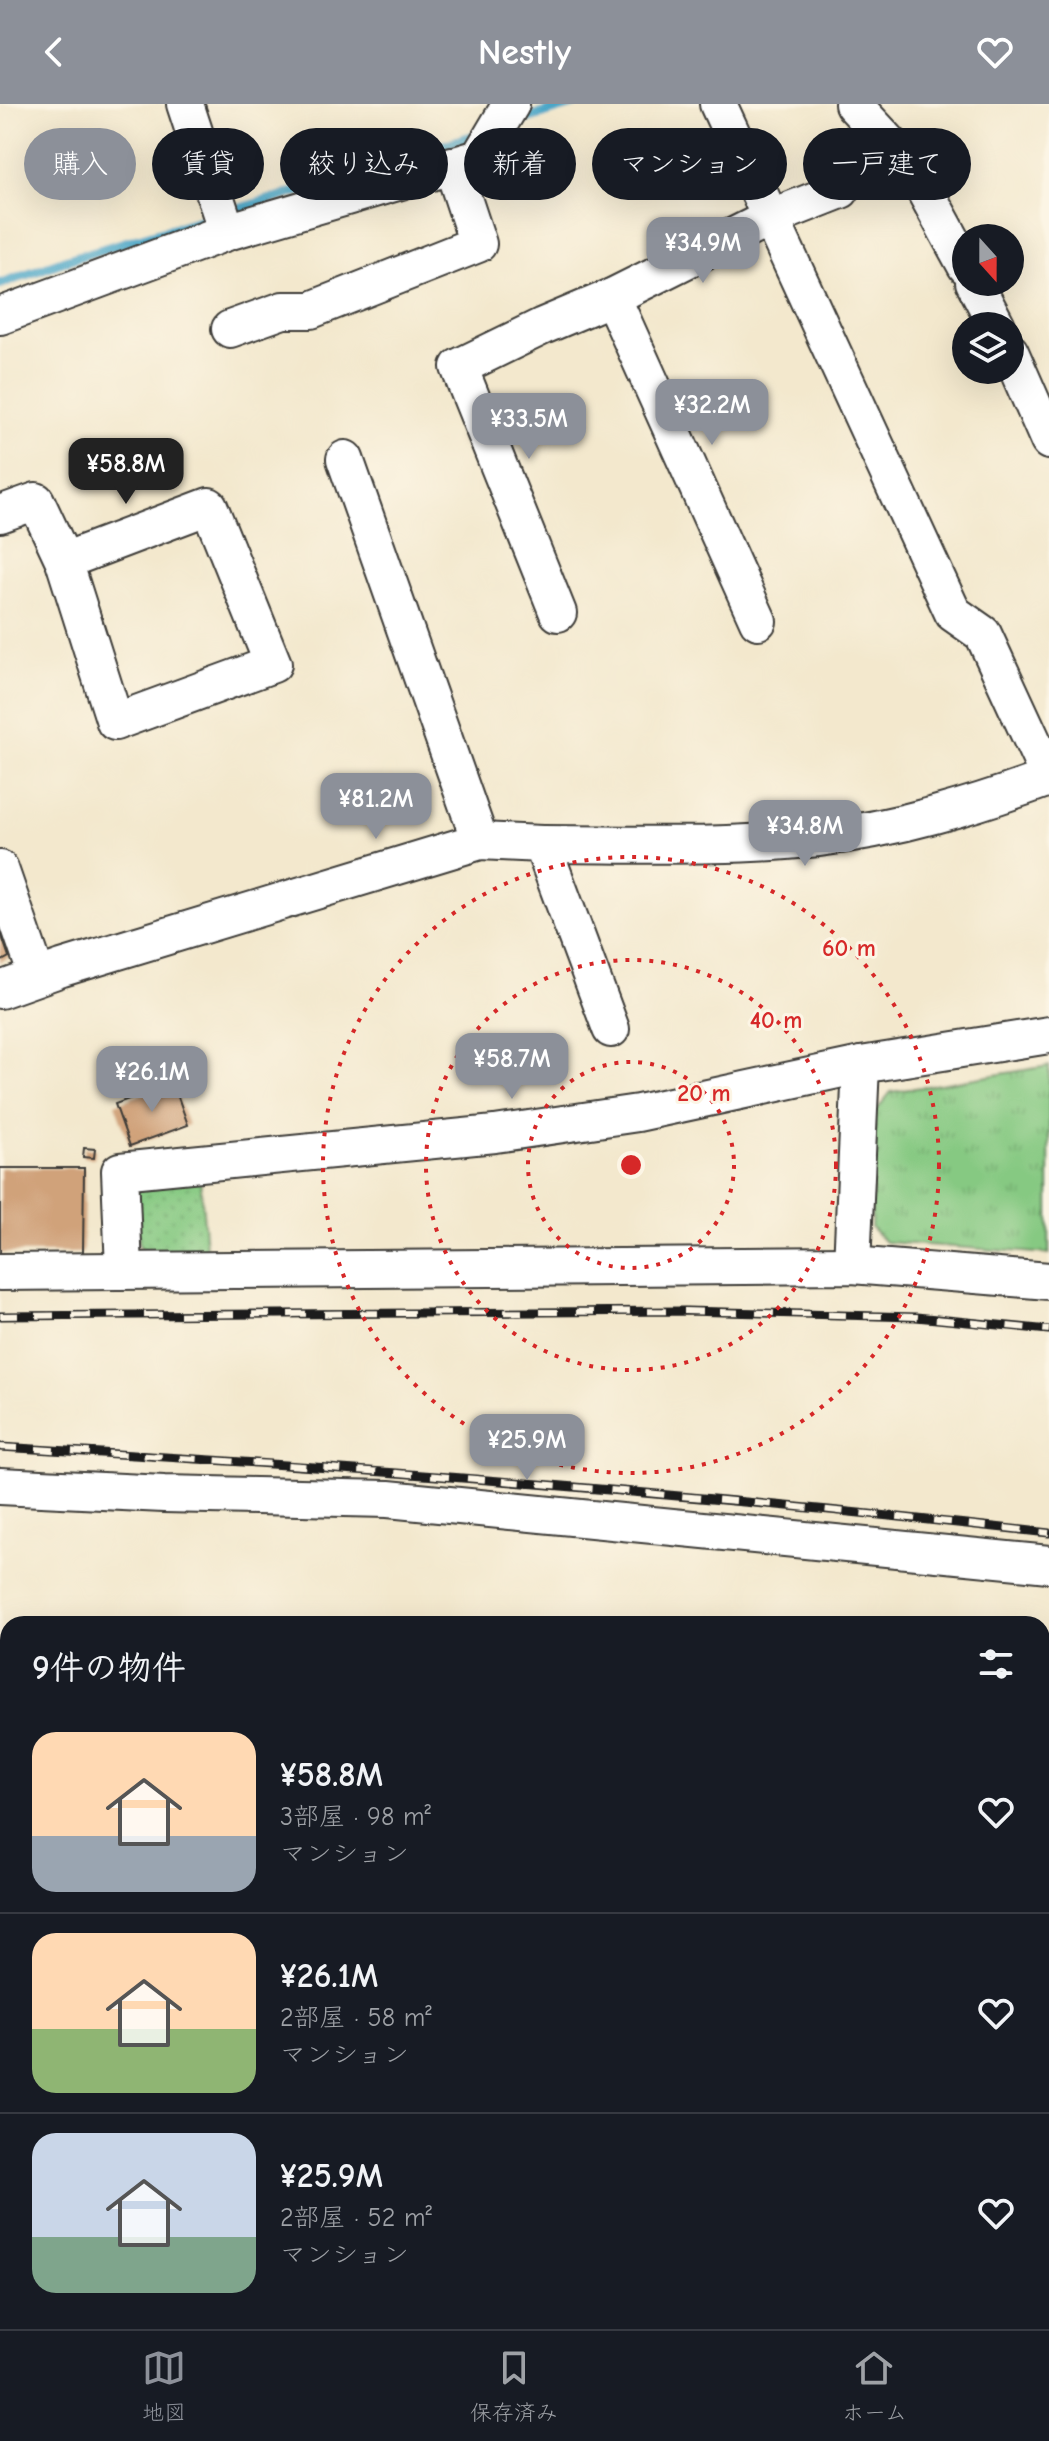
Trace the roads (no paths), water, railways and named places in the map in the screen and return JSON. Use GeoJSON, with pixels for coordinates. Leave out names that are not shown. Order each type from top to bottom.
{"type":"FeatureCollection","features":[{"type":"Feature","properties":{"kind":"street"},"geometry":{"type":"LineString","coordinates":[[185,104],[227,232]]}},
{"type":"Feature","properties":{"kind":"street"},"geometry":{"type":"LineString","coordinates":[[2,307],[227,232],[479,158],[511,104]]}},
{"type":"Feature","properties":{"kind":"street"},"geometry":{"type":"LineString","coordinates":[[0,990],[37,976],[480,841],[704,845],[820,837],[974,805],[1049,778],[983,634],[953,613],[718,104]]}},
{"type":"Feature","properties":{"kind":"street"},"geometry":{"type":"LineString","coordinates":[[853,104],[912,167],[952,240]]}},
{"type":"Feature","properties":{"kind":"street"},"geometry":{"type":"LineString","coordinates":[[230,329],[283,310],[311,310],[478,244],[452,165]]}},
{"type":"Feature","properties":{"kind":"street"},"geometry":{"type":"LineString","coordinates":[[558,613],[459,367],[612,297],[770,218],[816,200]]}},
{"type":"Feature","properties":{"kind":"street"},"geometry":{"type":"LineString","coordinates":[[612,297],[758,621]]}},
{"type":"Feature","properties":{"kind":"street"},"geometry":{"type":"LineString","coordinates":[[1024,384],[1049,441]]}},
{"type":"Feature","properties":{"kind":"street"},"geometry":{"type":"LineString","coordinates":[[345,459],[480,841]]}},
{"type":"Feature","properties":{"kind":"street"},"geometry":{"type":"LineString","coordinates":[[0,514],[36,501],[64,561],[115,722],[273,664],[209,506],[64,561]]}},
{"type":"Feature","properties":{"kind":"street"},"geometry":{"type":"LineString","coordinates":[[542,844],[611,1029]]}},
{"type":"Feature","properties":{"kind":"street"},"geometry":{"type":"LineString","coordinates":[[0,869],[37,976]]}},
{"type":"Feature","properties":{"kind":"street"},"geometry":{"type":"LineString","coordinates":[[124,1270],[120,1171],[495,1134],[638,1113],[861,1065],[1049,1035]]}},
{"type":"Feature","properties":{"kind":"street"},"geometry":{"type":"LineString","coordinates":[[852,1265],[861,1065]]}},
{"type":"Feature","properties":{"kind":"street"},"geometry":{"type":"LineString","coordinates":[[0,1272],[852,1265],[1049,1281]]}},
{"type":"Feature","properties":{"kind":"street"},"geometry":{"type":"LineString","coordinates":[[0,1486],[164,1494],[388,1499],[1049,1564]]}},
{"type":"Feature","properties":{"kind":"waterway"},"geometry":{"type":"LineString","coordinates":[[509,124],[574,104]]}},
{"type":"Feature","properties":{"kind":"waterway"},"geometry":{"type":"LineString","coordinates":[[0,284],[66,260],[464,139]]}},
{"type":"Feature","properties":{"kind":"railway"},"geometry":{"type":"LineString","coordinates":[[0,1316],[685,1311],[916,1317],[1049,1330]]}},
{"type":"Feature","properties":{"kind":"railway"},"geometry":{"type":"LineString","coordinates":[[0,1447],[525,1483],[1049,1533]]}}]}
